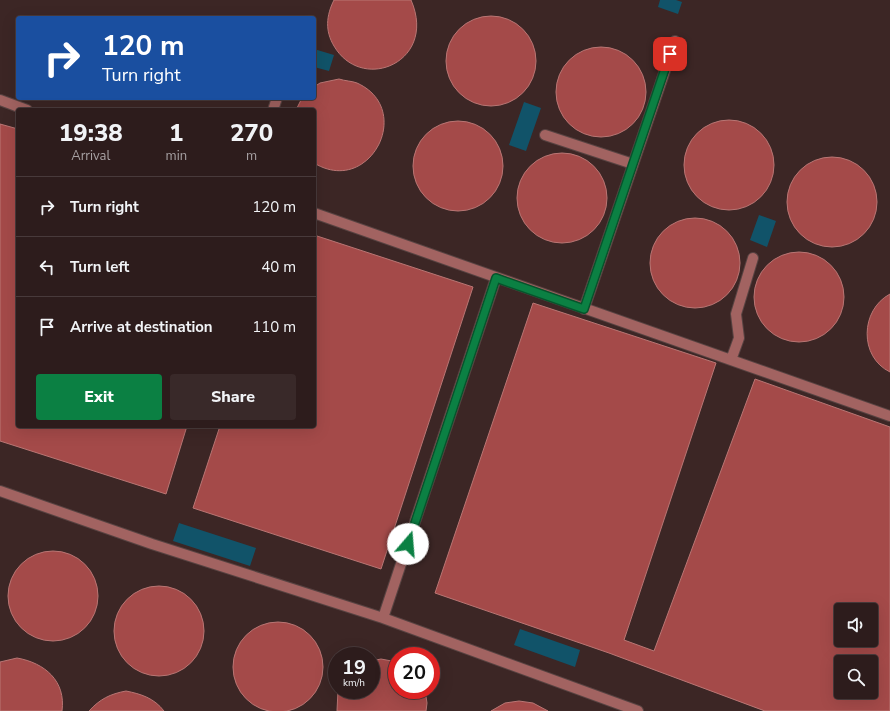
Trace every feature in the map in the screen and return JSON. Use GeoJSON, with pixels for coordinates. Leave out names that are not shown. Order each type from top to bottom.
{"type":"FeatureCollection","features":[{"type":"Feature","properties":{"kind":"lane"},"geometry":{"type":"LineString","coordinates":[[584,309],[675,41]]}},
{"type":"Feature","properties":{"kind":"lane"},"geometry":{"type":"LineString","coordinates":[[0,100],[22,108]]}},
{"type":"Feature","properties":{"kind":"lane"},"geometry":{"type":"LineString","coordinates":[[545,135],[633,164]]}},
{"type":"Feature","properties":{"kind":"lane"},"geometry":{"type":"LineString","coordinates":[[316,214],[890,416]]}},
{"type":"Feature","properties":{"kind":"lane"},"geometry":{"type":"LineString","coordinates":[[731,360],[739,338],[736,314],[753,258]]}},
{"type":"Feature","properties":{"kind":"lane"},"geometry":{"type":"LineString","coordinates":[[383,618],[496,278]]}},
{"type":"Feature","properties":{"kind":"lane"},"geometry":{"type":"LineString","coordinates":[[0,491],[152,544],[383,618],[638,711]]}},
{"type":"Feature","properties":{"kind":"shaded area"},"geometry":{"type":"Polygon","coordinates":[[[334,0],[411,0],[417,22],[414,40],[406,54],[393,64],[378,69],[362,68],[346,60],[334,46],[329,35],[328,18],[334,0]]]}},
{"type":"Feature","properties":{"kind":"shaded area"},"geometry":{"type":"Polygon","coordinates":[[[491,16],[508,19],[523,29],[533,44],[536,61],[533,78],[523,93],[508,103],[491,106],[474,103],[459,93],[449,78],[446,61],[449,44],[459,29],[474,19],[491,16]]]}},
{"type":"Feature","properties":{"kind":"shaded area"},"geometry":{"type":"Polygon","coordinates":[[[601,47],[618,50],[633,60],[643,75],[646,92],[643,109],[633,124],[618,134],[601,137],[584,134],[569,124],[559,109],[556,92],[559,75],[569,60],[584,50],[601,47]]]}},
{"type":"Feature","properties":{"kind":"shaded area"},"geometry":{"type":"Polygon","coordinates":[[[339,79],[357,83],[374,95],[383,111],[384,129],[378,146],[368,159],[352,168],[334,170],[316,164],[316,108],[297,108],[301,100],[316,100],[316,86],[320,83],[339,79]]]}},
{"type":"Feature","properties":{"kind":"shaded area"},"geometry":{"type":"Polygon","coordinates":[[[729,120],[746,123],[761,133],[771,148],[774,165],[771,182],[761,197],[746,207],[729,210],[712,207],[697,197],[687,182],[684,165],[687,148],[697,133],[712,123],[729,120]]]}},
{"type":"Feature","properties":{"kind":"shaded area"},"geometry":{"type":"Polygon","coordinates":[[[458,121],[475,124],[490,134],[500,149],[503,166],[500,183],[490,198],[475,208],[458,211],[441,208],[426,198],[416,183],[413,166],[416,149],[426,134],[441,124],[458,121]]]}},
{"type":"Feature","properties":{"kind":"shaded area"},"geometry":{"type":"Polygon","coordinates":[[[0,124],[16,128],[16,428],[186,428],[166,494],[0,441],[0,124]]]}},
{"type":"Feature","properties":{"kind":"shaded area"},"geometry":{"type":"Polygon","coordinates":[[[562,153],[579,156],[594,166],[604,181],[607,198],[604,215],[594,230],[579,240],[562,243],[545,240],[530,230],[520,215],[517,198],[520,181],[530,166],[545,156],[562,153]]]}},
{"type":"Feature","properties":{"kind":"shaded area"},"geometry":{"type":"Polygon","coordinates":[[[832,157],[849,160],[864,170],[874,185],[877,202],[874,219],[864,234],[849,244],[832,247],[815,244],[800,234],[790,219],[787,202],[790,185],[800,170],[815,160],[832,157]]]}},
{"type":"Feature","properties":{"kind":"shaded area"},"geometry":{"type":"Polygon","coordinates":[[[695,218],[712,221],[727,231],[737,246],[740,263],[737,280],[727,295],[712,305],[695,308],[678,305],[663,295],[653,280],[650,263],[653,246],[663,231],[678,221],[695,218]]]}},
{"type":"Feature","properties":{"kind":"shaded area"},"geometry":{"type":"Polygon","coordinates":[[[316,236],[473,287],[381,569],[193,508],[219,428],[316,428],[316,236]]]}},
{"type":"Feature","properties":{"kind":"shaded area"},"geometry":{"type":"Polygon","coordinates":[[[799,252],[816,255],[831,265],[841,280],[844,297],[841,314],[831,329],[816,339],[799,342],[782,339],[767,329],[757,314],[754,297],[757,280],[767,265],[782,255],[799,252]]]}},
{"type":"Feature","properties":{"kind":"shaded area"},"geometry":{"type":"Polygon","coordinates":[[[890,294],[890,372],[880,365],[873,356],[868,345],[867,333],[873,311],[880,301],[890,294]]]}},
{"type":"Feature","properties":{"kind":"shaded area"},"geometry":{"type":"Polygon","coordinates":[[[533,303],[716,363],[624,640],[654,651],[755,379],[890,427],[890,711],[765,711],[609,653],[435,593],[533,303]]]}},
{"type":"Feature","properties":{"kind":"shaded area"},"geometry":{"type":"Polygon","coordinates":[[[53,551],[70,554],[85,564],[95,579],[98,596],[95,613],[85,628],[70,638],[53,641],[36,638],[21,628],[11,613],[8,596],[11,579],[21,564],[36,554],[53,551]]]}},
{"type":"Feature","properties":{"kind":"shaded area"},"geometry":{"type":"Polygon","coordinates":[[[159,586],[176,589],[191,599],[201,614],[204,631],[201,648],[191,663],[176,673],[159,676],[142,673],[127,663],[117,648],[114,631],[117,614],[127,599],[142,589],[159,586]]]}},
{"type":"Feature","properties":{"kind":"shaded area"},"geometry":{"type":"Polygon","coordinates":[[[278,622],[295,625],[310,635],[320,650],[323,667],[320,684],[310,699],[295,709],[278,712],[261,709],[246,699],[236,684],[233,667],[236,650],[246,635],[261,625],[278,622]]]}},
{"type":"Feature","properties":{"kind":"shaded area"},"geometry":{"type":"Polygon","coordinates":[[[17,658],[36,664],[52,675],[61,691],[62,711],[0,711],[0,662],[17,658]]]}},
{"type":"Feature","properties":{"kind":"shaded area"},"geometry":{"type":"Polygon","coordinates":[[[380,659],[388,660],[388,699],[426,699],[426,711],[337,711],[338,699],[380,699],[380,659]]]}},
{"type":"Feature","properties":{"kind":"shaded area"},"geometry":{"type":"Polygon","coordinates":[[[126,691],[147,697],[164,711],[89,711],[97,703],[106,698],[126,691]]]}},
{"type":"Feature","properties":{"kind":"shaded area"},"geometry":{"type":"Polygon","coordinates":[[[519,701],[533,703],[548,711],[491,711],[505,703],[519,701]]]}},
{"type":"Feature","properties":{"kind":"building"},"geometry":{"type":"Polygon","coordinates":[[[660,0],[676,0],[682,2],[678,14],[658,7],[660,0]]]}},
{"type":"Feature","properties":{"kind":"building"},"geometry":{"type":"Polygon","coordinates":[[[316,50],[334,55],[329,71],[316,68],[316,50]]]}},
{"type":"Feature","properties":{"kind":"building"},"geometry":{"type":"Polygon","coordinates":[[[524,102],[541,108],[526,151],[509,145],[524,102]]]}},
{"type":"Feature","properties":{"kind":"building"},"geometry":{"type":"Polygon","coordinates":[[[759,215],[776,221],[767,247],[750,240],[759,215]]]}},
{"type":"Feature","properties":{"kind":"building"},"geometry":{"type":"Polygon","coordinates":[[[179,523],[256,548],[250,566],[173,541],[179,523]]]}},
{"type":"Feature","properties":{"kind":"building"},"geometry":{"type":"Polygon","coordinates":[[[520,629],[580,650],[575,667],[514,645],[520,629]]]}},
{"type":"Feature","properties":{"kind":"route"},"geometry":{"type":"LineString","coordinates":[[408,544],[496,278],[584,309],[670,54]]}}]}
